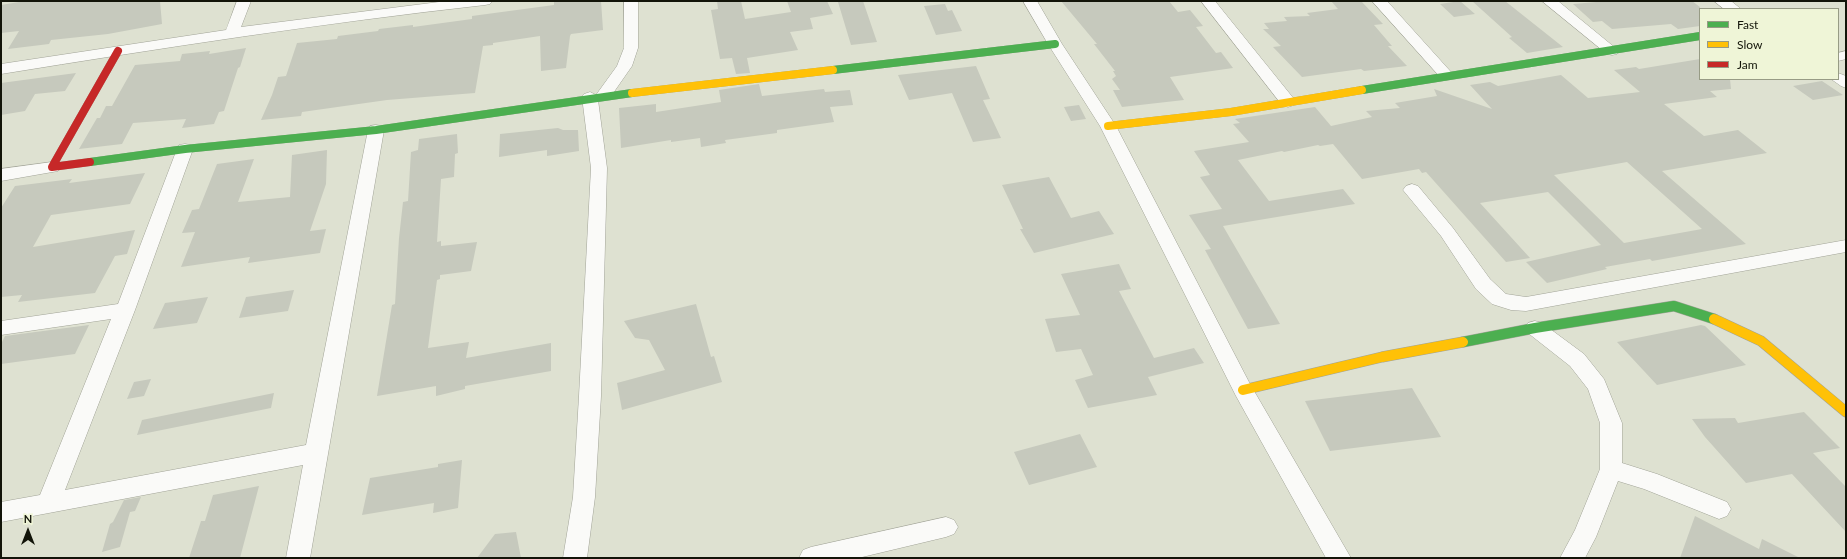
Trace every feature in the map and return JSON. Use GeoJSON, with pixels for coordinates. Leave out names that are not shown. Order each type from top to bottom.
{"type":"FeatureCollection","features":[{"type":"Feature","properties":{"kind":"street"},"geometry":{"type":"LineString","coordinates":[[232,33],[244,1]]}},
{"type":"Feature","properties":{"kind":"street"},"geometry":{"type":"LineString","coordinates":[[1,69],[232,33],[378,7],[485,1]]}},
{"type":"Feature","properties":{"kind":"street"},"geometry":{"type":"LineString","coordinates":[[575,558],[584,497],[590,396],[599,168],[596,97],[624,66],[631,48],[631,1]]}},
{"type":"Feature","properties":{"kind":"street"},"geometry":{"type":"LineString","coordinates":[[1030,1],[1055,44],[1108,126],[1243,390],[1339,558]]}},
{"type":"Feature","properties":{"kind":"street"},"geometry":{"type":"LineString","coordinates":[[1208,1],[1288,102]]}},
{"type":"Feature","properties":{"kind":"street"},"geometry":{"type":"LineString","coordinates":[[1379,1],[1446,75]]}},
{"type":"Feature","properties":{"kind":"street"},"geometry":{"type":"LineString","coordinates":[[1550,1],[1612,51]]}},
{"type":"Feature","properties":{"kind":"street"},"geometry":{"type":"LineString","coordinates":[[1721,1],[1732,8]]}},
{"type":"Feature","properties":{"kind":"street"},"geometry":{"type":"LineString","coordinates":[[1108,126],[1145,124],[1288,102],[1446,75],[1612,51],[1699,36]]}},
{"type":"Feature","properties":{"kind":"street"},"geometry":{"type":"LineString","coordinates":[[1,175],[185,149],[376,130],[596,97],[1055,44]]}},
{"type":"Feature","properties":{"kind":"street"},"geometry":{"type":"LineString","coordinates":[[52,167],[118,51]]}},
{"type":"Feature","properties":{"kind":"street"},"geometry":{"type":"LineString","coordinates":[[298,558],[316,452],[376,130]]}},
{"type":"Feature","properties":{"kind":"street"},"geometry":{"type":"LineString","coordinates":[[48,503],[125,310],[185,149]]}},
{"type":"Feature","properties":{"kind":"street"},"geometry":{"type":"LineString","coordinates":[[1412,190],[1447,232],[1483,284],[1499,299],[1511,303],[1526,304],[1846,246]]}},
{"type":"Feature","properties":{"kind":"street"},"geometry":{"type":"LineString","coordinates":[[1243,390],[1382,357],[1536,328],[1674,306],[1721,321],[1761,341],[1846,412]]}},
{"type":"Feature","properties":{"kind":"street"},"geometry":{"type":"LineString","coordinates":[[1,328],[125,310]]}},
{"type":"Feature","properties":{"kind":"street"},"geometry":{"type":"LineString","coordinates":[[1536,328],[1577,360],[1598,385],[1610,423],[1611,469],[1598,505],[1584,537],[1572,558]]}},
{"type":"Feature","properties":{"kind":"street"},"geometry":{"type":"LineString","coordinates":[[1,512],[316,452]]}},
{"type":"Feature","properties":{"kind":"street"},"geometry":{"type":"LineString","coordinates":[[1611,469],[1649,481],[1719,509]]}},
{"type":"Feature","properties":{"kind":"street"},"geometry":{"type":"LineString","coordinates":[[812,558],[946,527]]}},
{"type":"Feature","properties":{"kind":"building"},"geometry":{"type":"Polygon","coordinates":[[[25,1],[160,1],[162,24],[108,34],[51,40],[49,44],[8,49],[19,31],[1,33],[1,5],[25,1]]]}},
{"type":"Feature","properties":{"kind":"building"},"geometry":{"type":"Polygon","coordinates":[[[554,1],[601,1],[603,30],[571,34],[566,68],[541,71],[540,36],[493,43],[493,45],[483,46],[475,93],[387,100],[302,112],[301,116],[261,120],[278,77],[286,76],[297,43],[337,39],[338,36],[378,31],[379,29],[413,25],[413,27],[472,19],[472,16],[554,5],[554,1]]]}},
{"type":"Feature","properties":{"kind":"building"},"geometry":{"type":"Polygon","coordinates":[[[717,1],[741,1],[745,19],[791,12],[787,1],[827,1],[833,14],[810,18],[813,29],[790,32],[798,50],[747,58],[750,73],[736,74],[732,58],[720,59],[711,10],[718,9],[717,1]]]}},
{"type":"Feature","properties":{"kind":"building"},"geometry":{"type":"Polygon","coordinates":[[[863,1],[877,42],[851,45],[838,2],[863,1]]]}},
{"type":"Feature","properties":{"kind":"building"},"geometry":{"type":"Polygon","coordinates":[[[1061,1],[1169,1],[1178,12],[1190,10],[1203,26],[1196,27],[1216,53],[1221,52],[1233,68],[1170,77],[1184,100],[1122,107],[1113,90],[1120,90],[1112,79],[1116,76],[1113,71],[1115,71],[1094,44],[1097,44],[1061,1]]]}},
{"type":"Feature","properties":{"kind":"building"},"geometry":{"type":"Polygon","coordinates":[[[1331,1],[1361,1],[1383,24],[1374,25],[1392,46],[1388,46],[1407,66],[1364,71],[1361,69],[1302,77],[1273,47],[1281,46],[1263,29],[1269,29],[1264,23],[1287,21],[1284,17],[1310,16],[1307,13],[1338,9],[1331,1]]]}},
{"type":"Feature","properties":{"kind":"building"},"geometry":{"type":"Polygon","coordinates":[[[1460,1],[1475,14],[1454,17],[1440,4],[1460,1]]]}},
{"type":"Feature","properties":{"kind":"building"},"geometry":{"type":"Polygon","coordinates":[[[1472,1],[1505,1],[1563,47],[1527,53],[1509,38],[1512,37],[1472,1]]]}},
{"type":"Feature","properties":{"kind":"building"},"geometry":{"type":"Polygon","coordinates":[[[1608,1],[1692,1],[1700,7],[1699,26],[1678,29],[1671,24],[1612,29],[1602,21],[1593,22],[1573,4],[1608,1]]]}},
{"type":"Feature","properties":{"kind":"building"},"geometry":{"type":"Polygon","coordinates":[[[945,4],[948,11],[952,10],[962,31],[936,35],[924,6],[945,4]]]}},
{"type":"Feature","properties":{"kind":"building"},"geometry":{"type":"Polygon","coordinates":[[[246,48],[224,111],[219,112],[214,124],[182,128],[186,119],[133,123],[122,144],[79,149],[97,118],[100,118],[106,106],[112,106],[135,65],[180,61],[182,54],[210,51],[209,54],[246,48]]]}},
{"type":"Feature","properties":{"kind":"building"},"geometry":{"type":"Polygon","coordinates":[[[1699,59],[1699,80],[1730,80],[1731,89],[1710,91],[1717,97],[1664,104],[1704,136],[1738,130],[1767,153],[1662,171],[1746,244],[1652,261],[1650,259],[1605,267],[1607,269],[1547,283],[1526,262],[1601,245],[1548,192],[1480,203],[1530,258],[1506,262],[1426,172],[1422,173],[1419,169],[1362,179],[1333,144],[1318,145],[1284,152],[1282,151],[1238,160],[1269,201],[1343,189],[1355,204],[1223,226],[1280,324],[1248,329],[1205,250],[1211,249],[1189,215],[1222,209],[1200,177],[1210,175],[1194,151],[1249,142],[1233,124],[1240,123],[1235,119],[1315,107],[1331,126],[1372,117],[1366,111],[1400,108],[1395,103],[1437,96],[1434,89],[1492,109],[1470,85],[1490,82],[1498,86],[1561,75],[1588,98],[1640,92],[1614,70],[1636,67],[1639,69],[1699,59]],[[1627,162],[1554,175],[1624,243],[1702,229],[1627,162]]]}},
{"type":"Feature","properties":{"kind":"building"},"geometry":{"type":"Polygon","coordinates":[[[976,66],[990,99],[983,100],[1001,138],[973,142],[952,93],[909,100],[898,75],[976,66]]]}},
{"type":"Feature","properties":{"kind":"building"},"geometry":{"type":"Polygon","coordinates":[[[76,73],[65,91],[35,94],[25,111],[1,115],[1,83],[76,73]]]}},
{"type":"Feature","properties":{"kind":"building"},"geometry":{"type":"Polygon","coordinates":[[[1822,81],[1843,95],[1813,100],[1793,86],[1822,81]]]}},
{"type":"Feature","properties":{"kind":"building"},"geometry":{"type":"Polygon","coordinates":[[[759,84],[762,96],[824,89],[825,92],[850,90],[853,105],[830,107],[834,122],[777,130],[777,133],[725,140],[726,143],[701,147],[700,138],[671,142],[671,140],[621,148],[619,108],[656,104],[656,112],[721,102],[719,90],[759,84]]]}},
{"type":"Feature","properties":{"kind":"building"},"geometry":{"type":"Polygon","coordinates":[[[1079,105],[1086,119],[1071,121],[1064,107],[1079,105]]]}},
{"type":"Feature","properties":{"kind":"building"},"geometry":{"type":"Polygon","coordinates":[[[558,128],[563,130],[578,130],[579,151],[547,156],[547,150],[499,157],[500,134],[558,128]]]}},
{"type":"Feature","properties":{"kind":"building"},"geometry":{"type":"Polygon","coordinates":[[[457,134],[458,153],[455,154],[454,177],[441,179],[437,242],[441,241],[441,246],[477,242],[471,271],[440,275],[440,279],[437,280],[428,348],[469,342],[466,358],[551,343],[551,371],[465,386],[465,389],[436,396],[436,386],[377,396],[392,305],[395,304],[399,238],[403,202],[408,201],[411,152],[418,150],[419,139],[457,134]]]}},
{"type":"Feature","properties":{"kind":"building"},"geometry":{"type":"Polygon","coordinates":[[[327,150],[326,184],[310,231],[326,229],[320,253],[248,263],[250,257],[181,267],[195,232],[182,233],[192,210],[199,209],[217,164],[254,159],[238,202],[290,197],[292,155],[327,150]]]}},
{"type":"Feature","properties":{"kind":"building"},"geometry":{"type":"Polygon","coordinates":[[[145,173],[130,204],[51,215],[33,247],[135,230],[127,254],[115,256],[95,293],[18,302],[22,295],[1,297],[1,208],[15,186],[72,179],[69,183],[145,173]]]}},
{"type":"Feature","properties":{"kind":"building"},"geometry":{"type":"Polygon","coordinates":[[[1049,177],[1071,218],[1099,211],[1114,234],[1034,253],[1020,229],[1023,229],[1002,185],[1049,177]]]}},
{"type":"Feature","properties":{"kind":"building"},"geometry":{"type":"Polygon","coordinates":[[[1119,264],[1131,289],[1119,291],[1154,358],[1194,348],[1204,363],[1148,377],[1157,395],[1088,408],[1075,380],[1093,375],[1081,349],[1056,352],[1045,319],[1080,315],[1061,274],[1119,264]]]}},
{"type":"Feature","properties":{"kind":"building"},"geometry":{"type":"Polygon","coordinates":[[[294,290],[288,311],[239,318],[246,297],[294,290]]]}},
{"type":"Feature","properties":{"kind":"building"},"geometry":{"type":"Polygon","coordinates":[[[208,297],[197,323],[153,329],[165,303],[208,297]]]}},
{"type":"Feature","properties":{"kind":"building"},"geometry":{"type":"Polygon","coordinates":[[[696,304],[711,357],[714,356],[722,382],[622,410],[617,383],[665,370],[649,340],[635,338],[624,321],[696,304]]]}},
{"type":"Feature","properties":{"kind":"building"},"geometry":{"type":"Polygon","coordinates":[[[89,325],[75,354],[1,364],[1,344],[5,336],[89,325]]]}},
{"type":"Feature","properties":{"kind":"building"},"geometry":{"type":"Polygon","coordinates":[[[1701,325],[1705,326],[1746,365],[1657,385],[1617,342],[1701,325]]]}},
{"type":"Feature","properties":{"kind":"building"},"geometry":{"type":"Polygon","coordinates":[[[151,379],[144,396],[127,399],[134,382],[151,379]]]}},
{"type":"Feature","properties":{"kind":"building"},"geometry":{"type":"Polygon","coordinates":[[[1412,388],[1441,437],[1330,451],[1305,401],[1412,388]]]}},
{"type":"Feature","properties":{"kind":"building"},"geometry":{"type":"Polygon","coordinates":[[[274,393],[271,408],[137,435],[142,420],[274,393]]]}},
{"type":"Feature","properties":{"kind":"building"},"geometry":{"type":"Polygon","coordinates":[[[1804,412],[1840,448],[1813,453],[1846,487],[1846,532],[1792,474],[1746,483],[1705,437],[1692,419],[1735,418],[1738,423],[1804,412]]]}},
{"type":"Feature","properties":{"kind":"building"},"geometry":{"type":"Polygon","coordinates":[[[1080,434],[1097,467],[1029,485],[1014,452],[1080,434]]]}},
{"type":"Feature","properties":{"kind":"building"},"geometry":{"type":"Polygon","coordinates":[[[462,460],[458,508],[433,513],[434,503],[362,515],[370,478],[438,467],[438,464],[462,460]]]}},
{"type":"Feature","properties":{"kind":"building"},"geometry":{"type":"Polygon","coordinates":[[[259,486],[240,558],[189,558],[201,521],[205,521],[213,495],[259,486]]]}},
{"type":"Feature","properties":{"kind":"building"},"geometry":{"type":"Polygon","coordinates":[[[141,497],[135,511],[130,512],[120,547],[102,552],[110,524],[113,522],[124,500],[141,497]]]}},
{"type":"Feature","properties":{"kind":"building"},"geometry":{"type":"Polygon","coordinates":[[[1695,516],[1759,549],[1762,539],[1800,558],[1680,558],[1695,516]]]}},
{"type":"Feature","properties":{"kind":"building"},"geometry":{"type":"Polygon","coordinates":[[[516,532],[521,558],[477,558],[495,534],[516,532]]]}},
{"type":"Feature","properties":{"kind":"traffic: fast"},"geometry":{"type":"LineString","coordinates":[[1362,90],[1467,72],[1699,36]]}},
{"type":"Feature","properties":{"kind":"traffic: fast"},"geometry":{"type":"LineString","coordinates":[[833,70],[1055,44]]}},
{"type":"Feature","properties":{"kind":"traffic: fast"},"geometry":{"type":"LineString","coordinates":[[90,162],[185,149],[376,130],[632,93]]}},
{"type":"Feature","properties":{"kind":"traffic: fast"},"geometry":{"type":"LineString","coordinates":[[1463,342],[1535,328],[1674,306],[1714,319]]}},
{"type":"Feature","properties":{"kind":"traffic: slow"},"geometry":{"type":"LineString","coordinates":[[632,93],[833,70]]}},
{"type":"Feature","properties":{"kind":"traffic: slow"},"geometry":{"type":"LineString","coordinates":[[1108,126],[1231,112],[1362,90]]}},
{"type":"Feature","properties":{"kind":"traffic: slow"},"geometry":{"type":"LineString","coordinates":[[1714,319],[1761,341],[1846,412]]}},
{"type":"Feature","properties":{"kind":"traffic: slow"},"geometry":{"type":"LineString","coordinates":[[1243,390],[1382,357],[1463,342]]}},
{"type":"Feature","properties":{"kind":"traffic: jam"},"geometry":{"type":"LineString","coordinates":[[90,162],[52,167],[118,51]]}}]}
